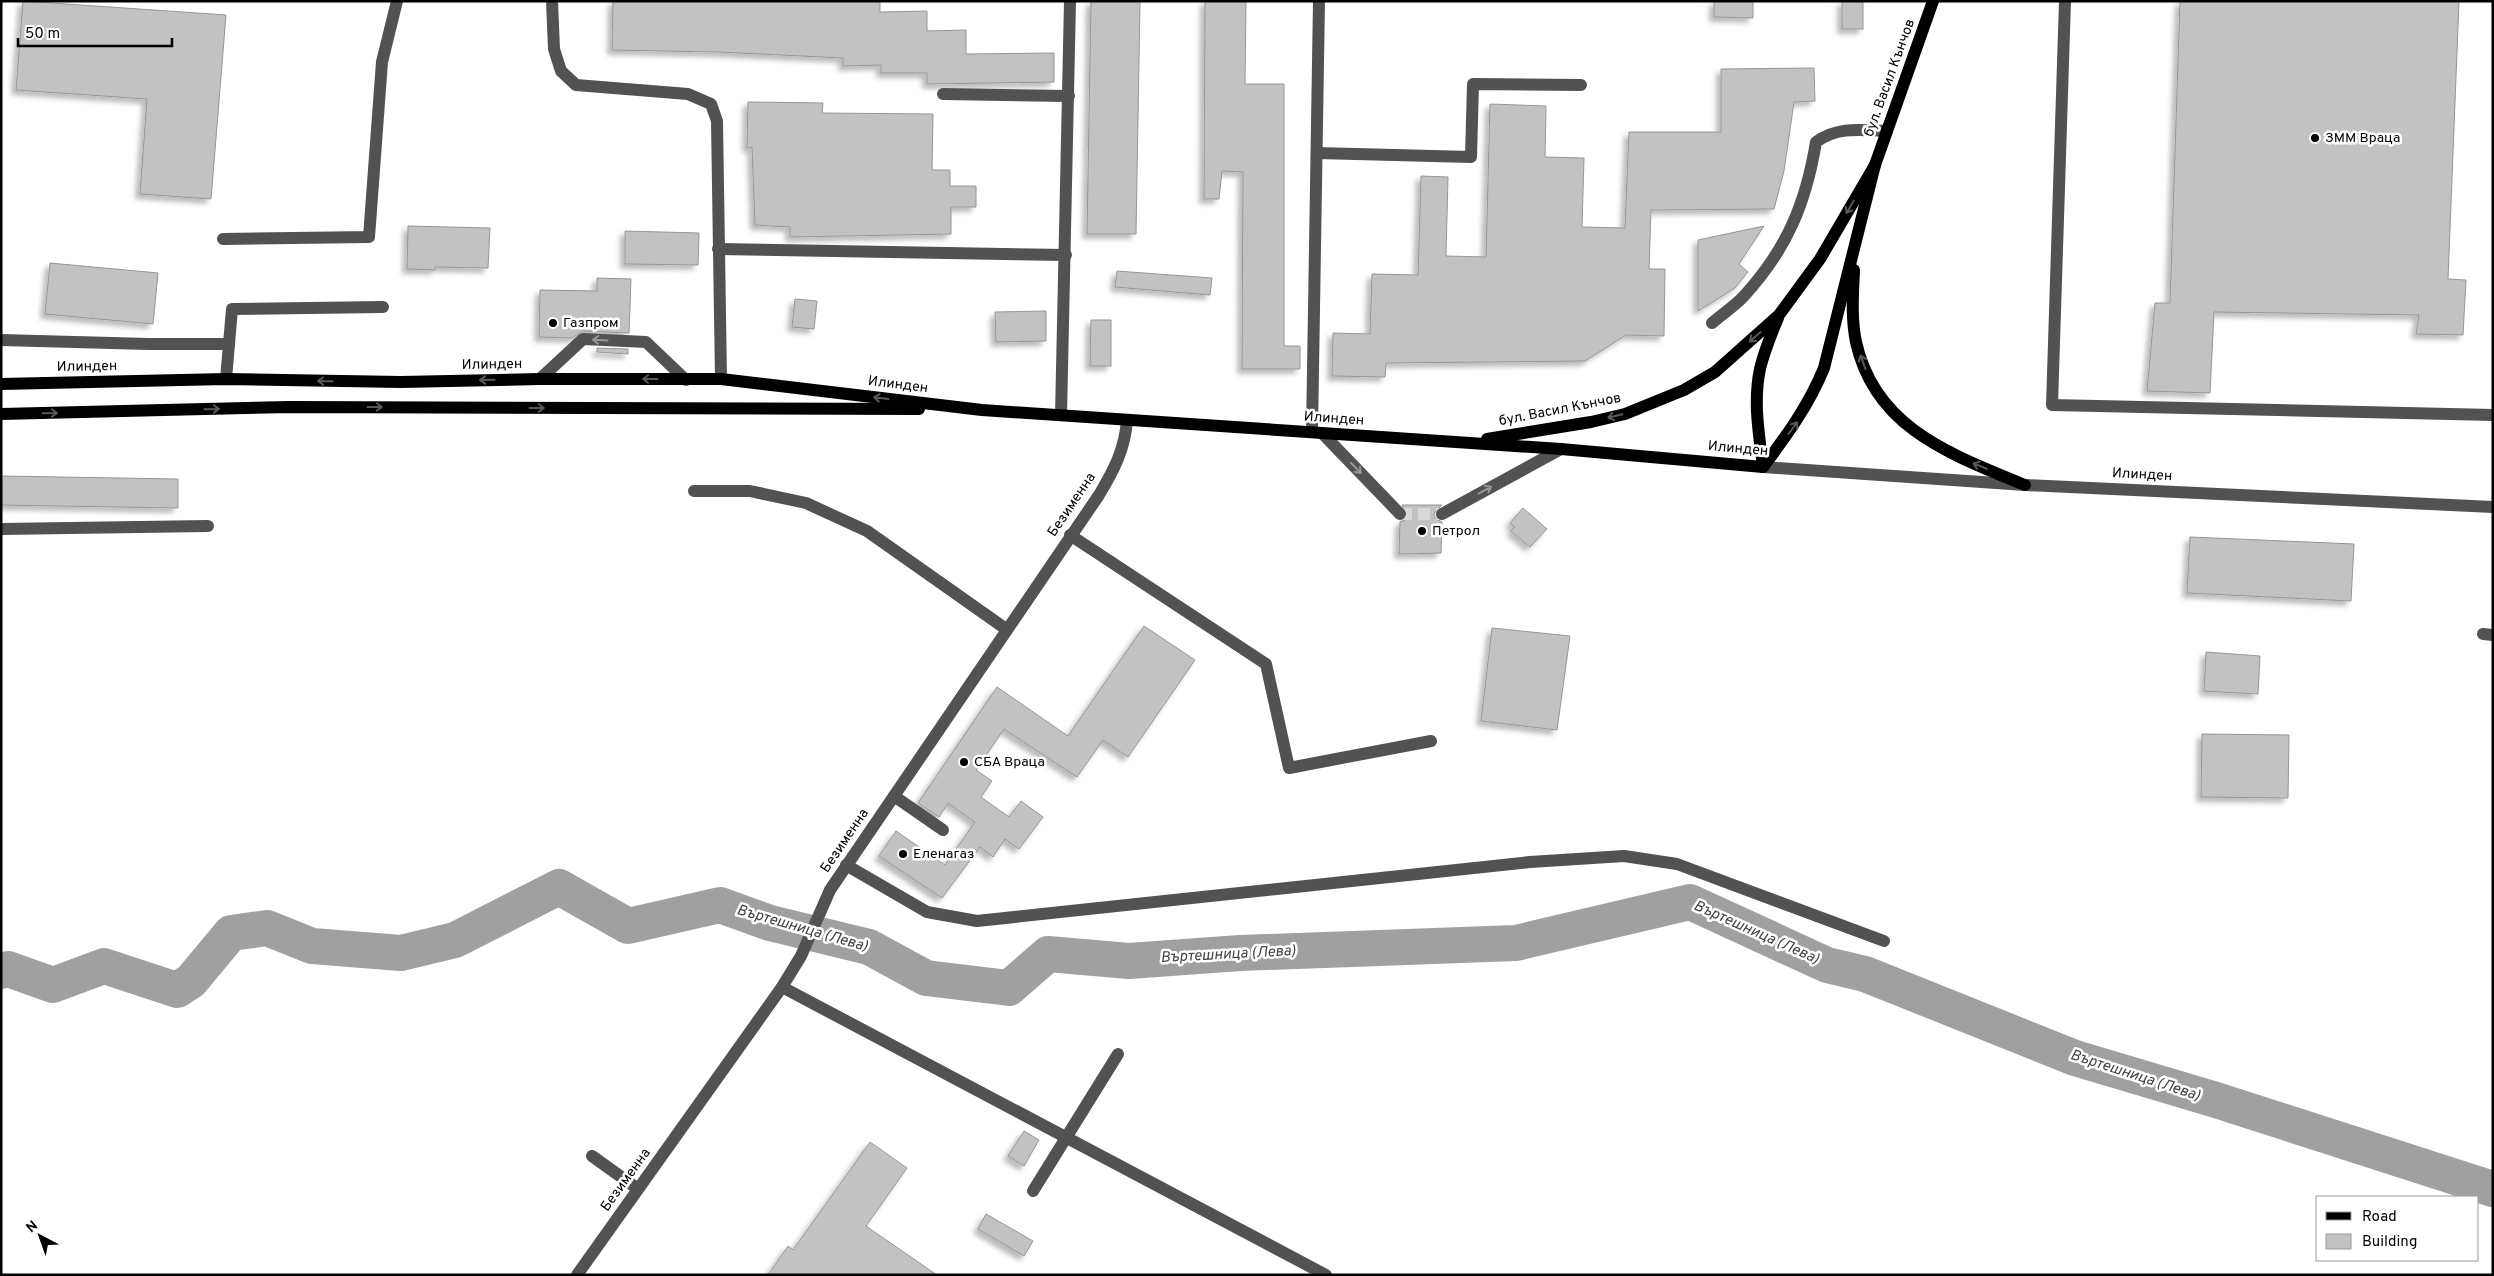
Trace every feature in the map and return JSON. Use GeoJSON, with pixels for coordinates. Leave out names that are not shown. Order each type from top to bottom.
{"type":"FeatureCollection","features":[{"type":"Feature","properties":{"kind":"main road","name":"бул. Васил Кънчов"},"geometry":{"type":"LineString","coordinates":[[1763,466],[1798,421],[1814,392],[1824,368],[1875,165],[1933,1]]}},
{"type":"Feature","properties":{"kind":"main road","name":"бул. Васил Кънчов"},"geometry":{"type":"LineString","coordinates":[[1468,443],[1591,422],[1656,403],[1684,390],[1715,372],[1779,315],[1820,259],[1875,165]]}},
{"type":"Feature","properties":{"kind":"main road"},"geometry":{"type":"LineString","coordinates":[[1854,244],[1852,312],[1856,342],[1876,391],[1895,414],[1920,436],[1951,454],[2025,485]]}},
{"type":"Feature","properties":{"kind":"main road"},"geometry":{"type":"LineString","coordinates":[[1763,466],[1757,411],[1757,389],[1765,352],[1779,315]]}},
{"type":"Feature","properties":{"kind":"main road","name":"Илинден"},"geometry":{"type":"LineString","coordinates":[[1,384],[226,379],[401,382],[540,379],[721,379],[982,410],[1561,449],[1763,466]]}},
{"type":"Feature","properties":{"kind":"main road","name":"Илинден"},"geometry":{"type":"LineString","coordinates":[[1,414],[290,407],[982,410]]}},
{"type":"Feature","properties":{"kind":"street"},"geometry":{"type":"LineString","coordinates":[[223,238],[369,237],[382,62],[397,1]]}},
{"type":"Feature","properties":{"kind":"street"},"geometry":{"type":"LineString","coordinates":[[552,1],[554,50],[560,72],[576,85],[688,94],[711,104],[717,121],[721,379]]}},
{"type":"Feature","properties":{"kind":"street"},"geometry":{"type":"LineString","coordinates":[[1061,415],[1066,255],[1070,1]]}},
{"type":"Feature","properties":{"kind":"street"},"geometry":{"type":"LineString","coordinates":[[1319,1],[1317,433],[1400,514]]}},
{"type":"Feature","properties":{"kind":"street"},"geometry":{"type":"LineString","coordinates":[[2064,1],[2052,405],[2493,415]]}},
{"type":"Feature","properties":{"kind":"street"},"geometry":{"type":"LineString","coordinates":[[1318,153],[1471,157],[1473,84],[1581,85]]}},
{"type":"Feature","properties":{"kind":"street"},"geometry":{"type":"LineString","coordinates":[[943,94],[1069,96]]}},
{"type":"Feature","properties":{"kind":"street"},"geometry":{"type":"LineString","coordinates":[[1712,322],[1744,296],[1790,234],[1810,179],[1816,142],[1828,133],[1843,129],[1886,131]]}},
{"type":"Feature","properties":{"kind":"street"},"geometry":{"type":"LineString","coordinates":[[718,249],[1066,255]]}},
{"type":"Feature","properties":{"kind":"street"},"geometry":{"type":"LineString","coordinates":[[226,379],[232,309],[383,308]]}},
{"type":"Feature","properties":{"kind":"street"},"geometry":{"type":"LineString","coordinates":[[540,379],[583,339],[646,342],[686,380]]}},
{"type":"Feature","properties":{"kind":"street"},"geometry":{"type":"LineString","coordinates":[[1,340],[229,344]]}},
{"type":"Feature","properties":{"kind":"street","name":"Безименна"},"geometry":{"type":"LineString","coordinates":[[577,1275],[782,987],[801,956],[830,890],[846,865],[1099,495],[1118,462],[1126,440],[1127,420]]}},
{"type":"Feature","properties":{"kind":"street"},"geometry":{"type":"LineString","coordinates":[[1442,514],[1561,449]]}},
{"type":"Feature","properties":{"kind":"street","name":"Илинден"},"geometry":{"type":"LineString","coordinates":[[1763,466],[2025,485],[2493,507]]}},
{"type":"Feature","properties":{"kind":"street"},"geometry":{"type":"LineString","coordinates":[[694,491],[750,491],[814,507],[867,531],[1006,629]]}},
{"type":"Feature","properties":{"kind":"street"},"geometry":{"type":"LineString","coordinates":[[1,529],[208,526]]}},
{"type":"Feature","properties":{"kind":"street"},"geometry":{"type":"LineString","coordinates":[[1070,535],[1266,664],[1289,768],[1431,740]]}},
{"type":"Feature","properties":{"kind":"street"},"geometry":{"type":"LineString","coordinates":[[894,796],[943,830]]}},
{"type":"Feature","properties":{"kind":"street"},"geometry":{"type":"LineString","coordinates":[[846,865],[927,912],[977,921],[1530,862],[1624,856],[1677,864],[1884,941]]}},
{"type":"Feature","properties":{"kind":"street"},"geometry":{"type":"LineString","coordinates":[[782,987],[1326,1275]]}},
{"type":"Feature","properties":{"kind":"street"},"geometry":{"type":"LineString","coordinates":[[1032,1191],[1118,1054]]}},
{"type":"Feature","properties":{"kind":"street"},"geometry":{"type":"LineString","coordinates":[[592,1156],[638,1190]]}},
{"type":"Feature","properties":{"kind":"building"},"geometry":{"type":"Polygon","coordinates":[[[23,1],[226,15],[211,199],[140,194],[147,99],[16,90],[23,1]]]}},
{"type":"Feature","properties":{"kind":"building"},"geometry":{"type":"Polygon","coordinates":[[[613,1],[880,1],[880,12],[927,11],[927,31],[966,30],[966,54],[1054,53],[1054,82],[927,84],[927,73],[881,73],[881,65],[843,66],[843,58],[718,52],[612,50],[613,1]]]}},
{"type":"Feature","properties":{"kind":"building"},"geometry":{"type":"Polygon","coordinates":[[[1091,1],[1140,1],[1136,234],[1087,234],[1091,1]]]}},
{"type":"Feature","properties":{"kind":"building"},"geometry":{"type":"Polygon","coordinates":[[[1205,1],[1246,1],[1245,84],[1284,84],[1284,346],[1300,346],[1300,369],[1242,369],[1243,172],[1222,171],[1219,199],[1204,199],[1205,1]]]}},
{"type":"Feature","properties":{"kind":"building"},"geometry":{"type":"Polygon","coordinates":[[[1714,1],[1753,1],[1753,18],[1714,17],[1714,1]]]}},
{"type":"Feature","properties":{"kind":"building"},"geometry":{"type":"Polygon","coordinates":[[[1842,1],[1863,1],[1863,29],[1842,29],[1842,1]]]}},
{"type":"Feature","properties":{"kind":"building","name":"ЗММ Враца"},"geometry":{"type":"Polygon","coordinates":[[[2180,1],[2459,1],[2448,279],[2466,280],[2463,335],[2416,334],[2419,315],[2214,312],[2210,393],[2147,391],[2155,303],[2170,303],[2180,1]]]}},
{"type":"Feature","properties":{"kind":"building"},"geometry":{"type":"Polygon","coordinates":[[[1814,68],[1815,101],[1794,102],[1784,171],[1774,209],[1651,210],[1649,269],[1665,269],[1664,336],[1626,335],[1585,361],[1386,363],[1385,377],[1332,376],[1333,333],[1370,334],[1372,274],[1418,275],[1421,176],[1448,177],[1446,256],[1486,257],[1490,104],[1546,106],[1545,157],[1584,158],[1582,227],[1625,228],[1629,132],[1721,132],[1721,69],[1814,68]]]}},
{"type":"Feature","properties":{"kind":"building"},"geometry":{"type":"Polygon","coordinates":[[[748,102],[823,103],[822,113],[933,114],[932,170],[950,170],[950,186],[976,186],[976,207],[951,207],[951,234],[790,237],[790,227],[755,225],[752,147],[747,148],[748,102]]]}},
{"type":"Feature","properties":{"kind":"building"},"geometry":{"type":"Polygon","coordinates":[[[408,226],[490,228],[488,268],[435,267],[435,270],[407,269],[408,226]]]}},
{"type":"Feature","properties":{"kind":"building"},"geometry":{"type":"Polygon","coordinates":[[[1764,226],[1739,264],[1748,272],[1735,288],[1698,311],[1698,240],[1764,226]]]}},
{"type":"Feature","properties":{"kind":"building"},"geometry":{"type":"Polygon","coordinates":[[[625,231],[699,233],[698,265],[625,264],[625,231]]]}},
{"type":"Feature","properties":{"kind":"building"},"geometry":{"type":"Polygon","coordinates":[[[50,263],[158,273],[153,324],[45,314],[50,263]]]}},
{"type":"Feature","properties":{"kind":"building"},"geometry":{"type":"Polygon","coordinates":[[[1117,271],[1212,278],[1210,295],[1115,287],[1117,271]]]}},
{"type":"Feature","properties":{"kind":"building"},"geometry":{"type":"Polygon","coordinates":[[[597,278],[631,279],[629,333],[583,331],[572,338],[539,337],[540,290],[597,291],[597,278]]]}},
{"type":"Feature","properties":{"kind":"building"},"geometry":{"type":"Polygon","coordinates":[[[795,299],[817,301],[814,329],[792,327],[795,299]]]}},
{"type":"Feature","properties":{"kind":"building"},"geometry":{"type":"Polygon","coordinates":[[[1046,311],[1046,341],[996,342],[995,312],[1046,311]]]}},
{"type":"Feature","properties":{"kind":"building"},"geometry":{"type":"Polygon","coordinates":[[[1091,320],[1111,320],[1111,366],[1090,366],[1091,320]]]}},
{"type":"Feature","properties":{"kind":"building"},"geometry":{"type":"Polygon","coordinates":[[[597,348],[628,349],[628,354],[597,352],[597,348]]]}},
{"type":"Feature","properties":{"kind":"building"},"geometry":{"type":"Polygon","coordinates":[[[1,476],[178,479],[178,508],[1,505],[1,476]]]}},
{"type":"Feature","properties":{"kind":"building"},"geometry":{"type":"Polygon","coordinates":[[[1402,505],[1442,505],[1434,513],[1435,518],[1442,522],[1441,553],[1399,554],[1400,522],[1408,516],[1402,505]]]}},
{"type":"Feature","properties":{"kind":"building"},"geometry":{"type":"Polygon","coordinates":[[[1523,508],[1547,529],[1530,547],[1511,531],[1515,527],[1510,523],[1523,508]]]}},
{"type":"Feature","properties":{"kind":"building"},"geometry":{"type":"Polygon","coordinates":[[[2190,537],[2354,544],[2351,601],[2187,593],[2190,537]]]}},
{"type":"Feature","properties":{"kind":"building"},"geometry":{"type":"Polygon","coordinates":[[[1144,626],[1195,660],[1128,757],[1103,740],[1077,777],[1004,729],[976,770],[992,781],[981,797],[1009,817],[1021,801],[1043,817],[1019,849],[1005,839],[993,857],[980,847],[942,898],[879,856],[896,831],[945,865],[975,822],[948,803],[939,817],[918,803],[997,687],[1068,736],[1144,626]]]}},
{"type":"Feature","properties":{"kind":"building"},"geometry":{"type":"Polygon","coordinates":[[[1492,628],[1570,636],[1557,730],[1481,721],[1492,628]]]}},
{"type":"Feature","properties":{"kind":"building"},"geometry":{"type":"Polygon","coordinates":[[[2206,652],[2260,656],[2258,694],[2204,691],[2206,652]]]}},
{"type":"Feature","properties":{"kind":"building"},"geometry":{"type":"Polygon","coordinates":[[[2202,734],[2289,735],[2288,798],[2201,797],[2202,734]]]}},
{"type":"Feature","properties":{"kind":"building"},"geometry":{"type":"Polygon","coordinates":[[[1024,1131],[1039,1140],[1024,1166],[1008,1156],[1024,1131]]]}},
{"type":"Feature","properties":{"kind":"building"},"geometry":{"type":"Polygon","coordinates":[[[870,1142],[907,1168],[866,1226],[937,1275],[768,1275],[788,1246],[793,1250],[870,1142]]]}},
{"type":"Feature","properties":{"kind":"building"},"geometry":{"type":"Polygon","coordinates":[[[986,1214],[1033,1241],[1024,1256],[978,1229],[986,1214]]]}},
{"type":"Feature","properties":{"kind":"waterway","name":"Въртешница (Лева)"},"geometry":{"type":"LineString","coordinates":[[1,971],[8,969],[53,985],[104,966],[177,990],[191,981],[231,933],[267,928],[312,946],[401,953],[455,940],[559,887],[628,926],[720,905],[770,923],[869,947],[926,978],[1009,988],[1048,954],[1129,961],[1240,953],[1516,943],[1690,902],[1827,965],[1865,974],[2075,1058],[2216,1100],[2493,1189]]}},
{"type":"Feature","properties":{"kind":"tunnel"},"geometry":{"type":"LineString","coordinates":[[1400,514],[1442,514]]}},
{"type":"Feature","properties":{"kind":"place","name":"ЗММ Враца"},"geometry":{"type":"Point","coordinates":[2315,138]}},
{"type":"Feature","properties":{"kind":"place","name":"Газпром"},"geometry":{"type":"Point","coordinates":[553,323]}},
{"type":"Feature","properties":{"kind":"place","name":"Петрол"},"geometry":{"type":"Point","coordinates":[1422,531]}},
{"type":"Feature","properties":{"kind":"place","name":"СБА Враца"},"geometry":{"type":"Point","coordinates":[964,762]}},
{"type":"Feature","properties":{"kind":"place","name":"Еленагаз"},"geometry":{"type":"Point","coordinates":[903,854]}}]}
